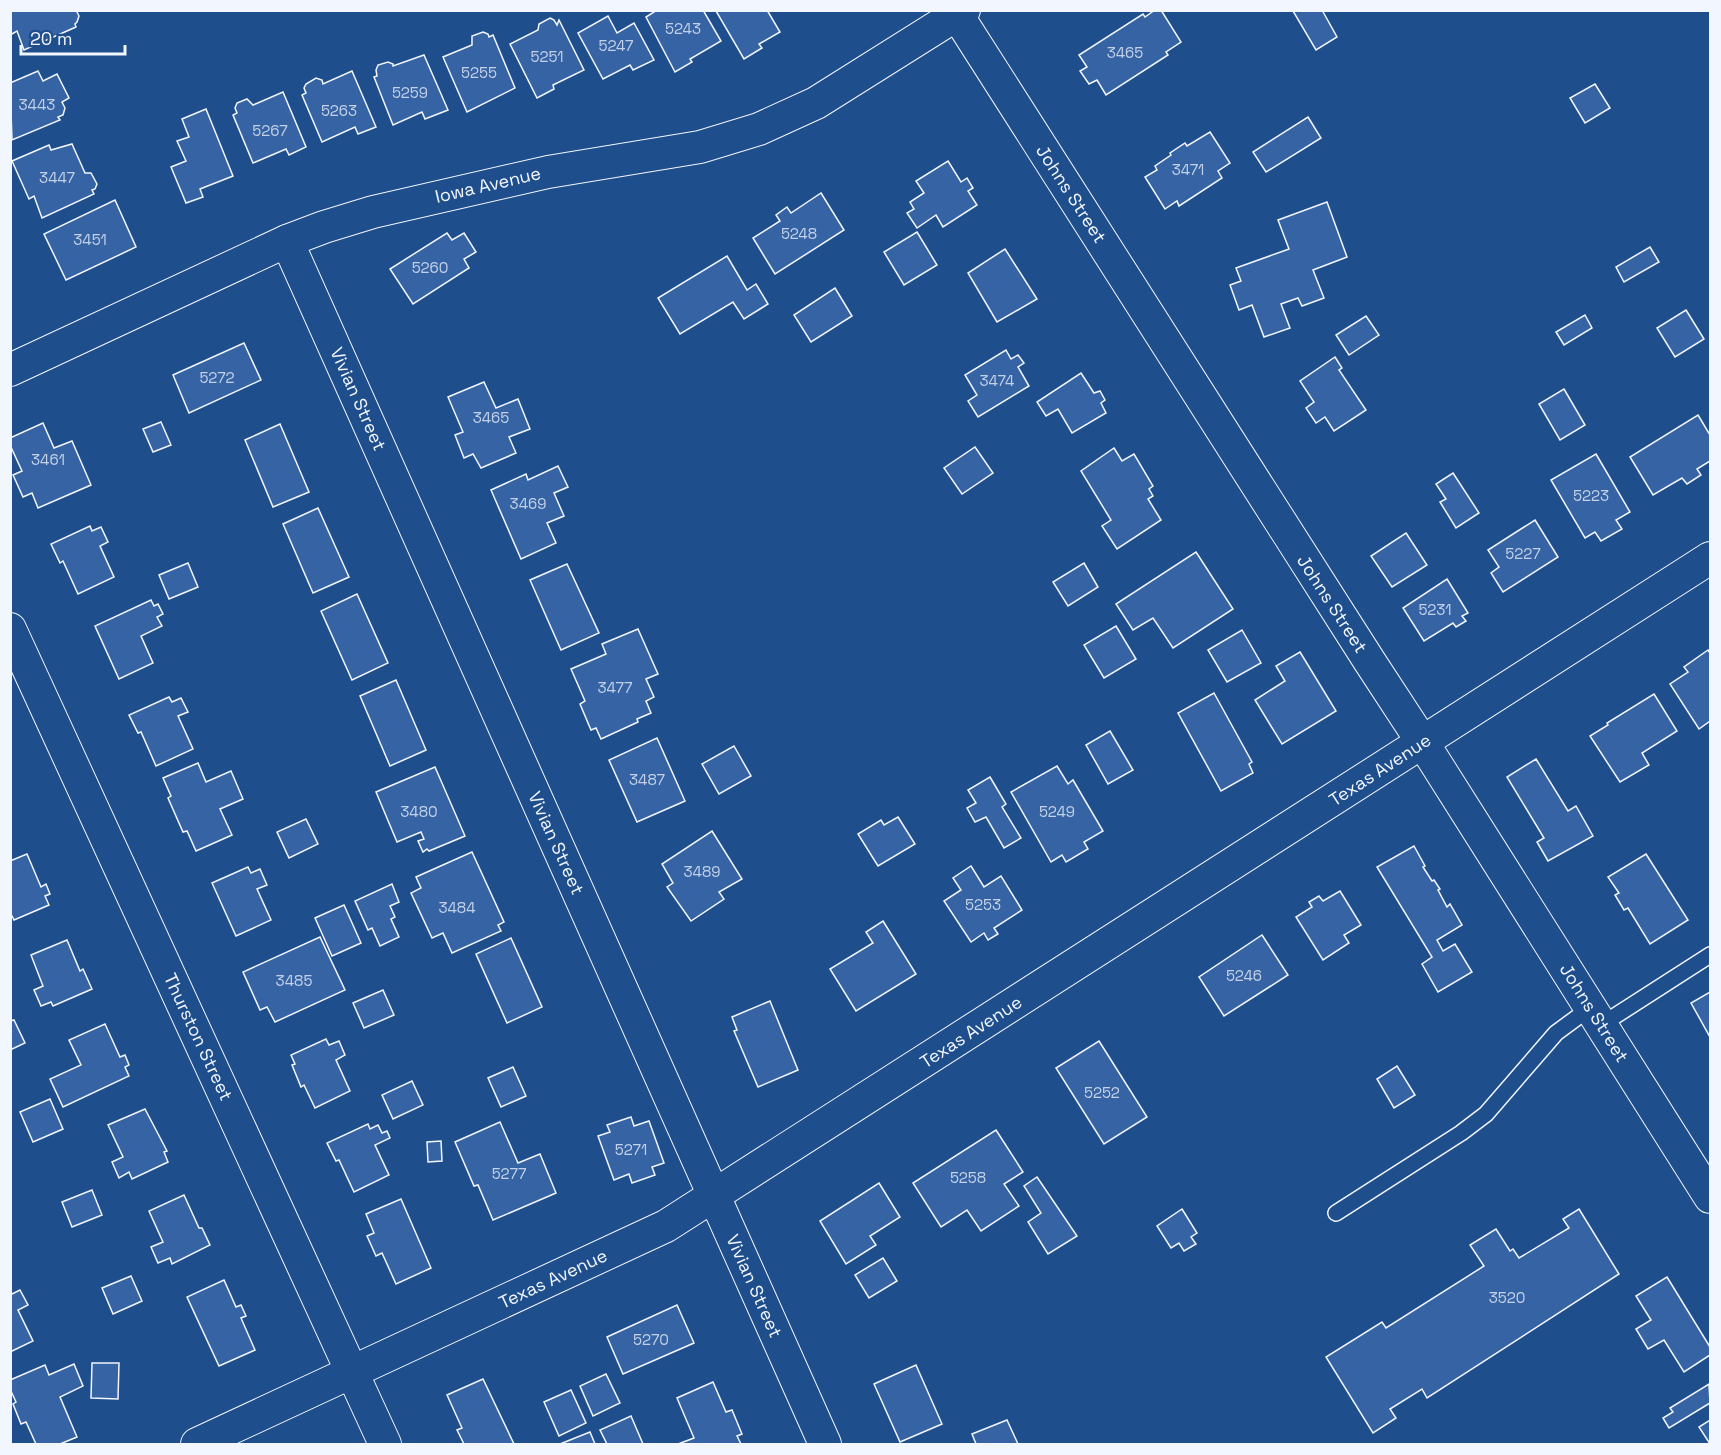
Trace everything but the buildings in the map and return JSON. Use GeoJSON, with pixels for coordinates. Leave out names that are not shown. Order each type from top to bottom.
{"type":"FeatureCollection","features":[{"type":"Feature","properties":{"kind":"street","name":"Iowa Avenue"},"geometry":{"type":"LineString","coordinates":[[13,361],[324,227],[373,212],[548,172],[700,147],[759,129],[816,103],[958,12]]}},
{"type":"Feature","properties":{"kind":"street","name":"Johns Street"},"geometry":{"type":"LineString","coordinates":[[958,12],[1710,1197]]}},
{"type":"Feature","properties":{"kind":"street","name":"Vivian Street"},"geometry":{"type":"LineString","coordinates":[[287,241],[825,1444]]}},
{"type":"Feature","properties":{"kind":"street","name":"Texas Avenue"},"geometry":{"type":"LineString","coordinates":[[197,1444],[666,1226],[1710,558]]}},
{"type":"Feature","properties":{"kind":"street","name":"Thurston Street"},"geometry":{"type":"LineString","coordinates":[[10,629],[385,1444]]}},
{"type":"Feature","properties":{"kind":"lane"},"geometry":{"type":"LineString","coordinates":[[1336,1213],[1486,1114],[1556,1034],[1596,1016],[1710,955]]}}]}
